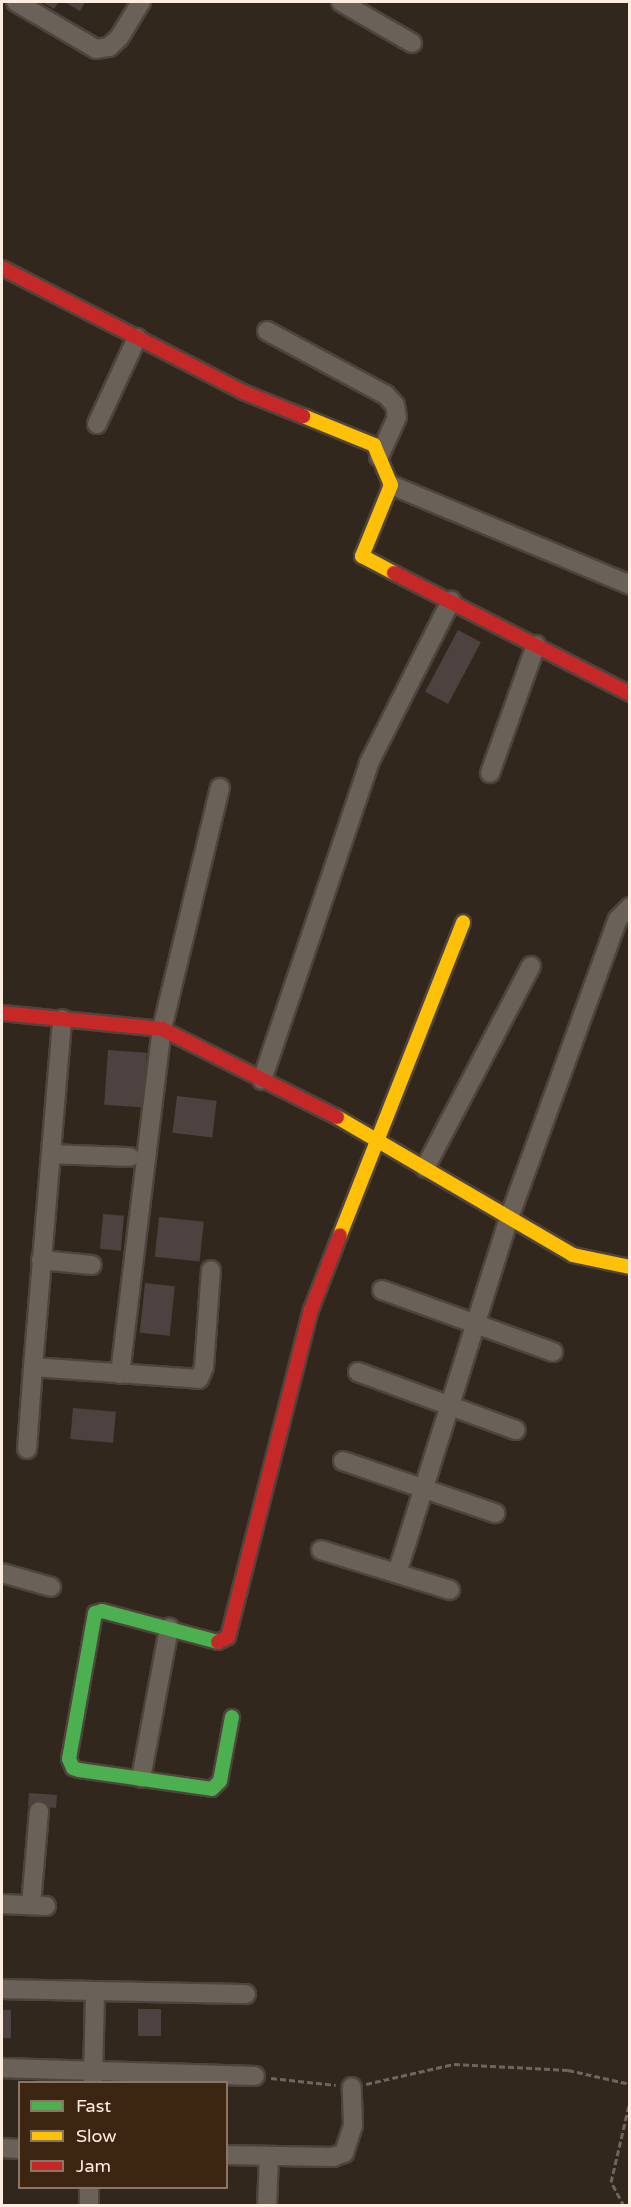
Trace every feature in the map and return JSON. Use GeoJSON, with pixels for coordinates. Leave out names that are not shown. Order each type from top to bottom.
{"type":"FeatureCollection","features":[{"type":"Feature","properties":{"kind":"street"},"geometry":{"type":"LineString","coordinates":[[19,2],[96,49],[109,47],[119,38],[141,2]]}},
{"type":"Feature","properties":{"kind":"street"},"geometry":{"type":"LineString","coordinates":[[341,2],[411,44]]}},
{"type":"Feature","properties":{"kind":"street"},"geometry":{"type":"LineString","coordinates":[[2,268],[243,392],[374,446],[392,484],[630,585]]}},
{"type":"Feature","properties":{"kind":"street"},"geometry":{"type":"LineString","coordinates":[[267,331],[386,395],[395,405],[397,417],[379,457]]}},
{"type":"Feature","properties":{"kind":"street"},"geometry":{"type":"LineString","coordinates":[[97,424],[137,338]]}},
{"type":"Feature","properties":{"kind":"street"},"geometry":{"type":"LineString","coordinates":[[392,484],[362,556],[630,694]]}},
{"type":"Feature","properties":{"kind":"street"},"geometry":{"type":"LineString","coordinates":[[262,1080],[369,763],[451,601]]}},
{"type":"Feature","properties":{"kind":"street"},"geometry":{"type":"LineString","coordinates":[[490,772],[536,645]]}},
{"type":"Feature","properties":{"kind":"street"},"geometry":{"type":"LineString","coordinates":[[120,1374],[162,1029],[220,788]]}},
{"type":"Feature","properties":{"kind":"street"},"geometry":{"type":"LineString","coordinates":[[397,1573],[509,1218],[618,919],[630,907]]}},
{"type":"Feature","properties":{"kind":"street"},"geometry":{"type":"LineString","coordinates":[[232,1717],[217,1787],[79,1770],[71,1764],[69,1752],[92,1618],[98,1612],[219,1642],[228,1637],[310,1310],[463,922]]}},
{"type":"Feature","properties":{"kind":"street"},"geometry":{"type":"LineString","coordinates":[[425,1168],[531,966]]}},
{"type":"Feature","properties":{"kind":"street"},"geometry":{"type":"LineString","coordinates":[[2,1013],[162,1029],[262,1080],[316,1104],[573,1255],[630,1267]]}},
{"type":"Feature","properties":{"kind":"street"},"geometry":{"type":"LineString","coordinates":[[27,1449],[62,1019]]}},
{"type":"Feature","properties":{"kind":"street"},"geometry":{"type":"LineString","coordinates":[[51,1154],[130,1157]]}},
{"type":"Feature","properties":{"kind":"street"},"geometry":{"type":"LineString","coordinates":[[41,1260],[92,1264]]}},
{"type":"Feature","properties":{"kind":"street"},"geometry":{"type":"LineString","coordinates":[[33,1367],[199,1379],[204,1367],[211,1270]]}},
{"type":"Feature","properties":{"kind":"street"},"geometry":{"type":"LineString","coordinates":[[382,1290],[553,1352]]}},
{"type":"Feature","properties":{"kind":"street"},"geometry":{"type":"LineString","coordinates":[[358,1372],[516,1430]]}},
{"type":"Feature","properties":{"kind":"street"},"geometry":{"type":"LineString","coordinates":[[343,1461],[495,1513]]}},
{"type":"Feature","properties":{"kind":"street"},"geometry":{"type":"LineString","coordinates":[[321,1550],[450,1590]]}},
{"type":"Feature","properties":{"kind":"street"},"geometry":{"type":"LineString","coordinates":[[2,1573],[51,1587]]}},
{"type":"Feature","properties":{"kind":"street"},"geometry":{"type":"LineString","coordinates":[[141,1778],[169,1628]]}},
{"type":"Feature","properties":{"kind":"street"},"geometry":{"type":"LineString","coordinates":[[2,1904],[38,1906],[39,1811]]}},
{"type":"Feature","properties":{"kind":"street"},"geometry":{"type":"LineString","coordinates":[[2,1989],[246,1994]]}},
{"type":"Feature","properties":{"kind":"street"},"geometry":{"type":"LineString","coordinates":[[93,2076],[95,1991]]}},
{"type":"Feature","properties":{"kind":"street"},"geometry":{"type":"LineString","coordinates":[[2,2068],[93,2076],[255,2076]]}},
{"type":"Feature","properties":{"kind":"street"},"geometry":{"type":"LineString","coordinates":[[228,2155],[333,2157],[344,2153],[353,2125],[351,2087]]}},
{"type":"Feature","properties":{"kind":"street"},"geometry":{"type":"LineString","coordinates":[[2,2148],[18,2149]]}},
{"type":"Feature","properties":{"kind":"street"},"geometry":{"type":"LineString","coordinates":[[267,2205],[269,2156]]}},
{"type":"Feature","properties":{"kind":"street"},"geometry":{"type":"LineString","coordinates":[[89,2189],[89,2205]]}},
{"type":"Feature","properties":{"kind":"path"},"geometry":{"type":"LineString","coordinates":[[255,2076],[351,2087],[454,2064],[568,2070],[630,2084]]}},
{"type":"Feature","properties":{"kind":"path"},"geometry":{"type":"LineString","coordinates":[[624,2205],[611,2182],[630,2101]]}},
{"type":"Feature","properties":{"kind":"building"},"geometry":{"type":"Polygon","coordinates":[[[42,2],[59,2],[54,9],[42,2]]]}},
{"type":"Feature","properties":{"kind":"building"},"geometry":{"type":"Polygon","coordinates":[[[65,2],[85,2],[80,11],[65,2]]]}},
{"type":"Feature","properties":{"kind":"building"},"geometry":{"type":"Polygon","coordinates":[[[458,630],[481,642],[448,704],[425,692],[458,630]]]}},
{"type":"Feature","properties":{"kind":"building"},"geometry":{"type":"Polygon","coordinates":[[[108,1050],[147,1053],[143,1108],[104,1105],[108,1050]]]}},
{"type":"Feature","properties":{"kind":"building"},"geometry":{"type":"Polygon","coordinates":[[[177,1096],[217,1101],[212,1138],[172,1133],[177,1096]]]}},
{"type":"Feature","properties":{"kind":"building"},"geometry":{"type":"Polygon","coordinates":[[[103,1214],[124,1216],[121,1251],[100,1249],[103,1214]]]}},
{"type":"Feature","properties":{"kind":"building"},"geometry":{"type":"Polygon","coordinates":[[[159,1217],[204,1222],[200,1261],[155,1257],[159,1217]]]}},
{"type":"Feature","properties":{"kind":"building"},"geometry":{"type":"Polygon","coordinates":[[[145,1283],[175,1286],[170,1336],[140,1333],[145,1283]]]}},
{"type":"Feature","properties":{"kind":"building"},"geometry":{"type":"Polygon","coordinates":[[[73,1408],[116,1412],[113,1443],[70,1439],[73,1408]]]}},
{"type":"Feature","properties":{"kind":"building"},"geometry":{"type":"Polygon","coordinates":[[[29,1793],[57,1795],[56,1808],[28,1806],[29,1793]]]}},
{"type":"Feature","properties":{"kind":"building"},"geometry":{"type":"Polygon","coordinates":[[[138,2009],[161,2009],[161,2036],[138,2036],[138,2009]]]}},
{"type":"Feature","properties":{"kind":"building"},"geometry":{"type":"Polygon","coordinates":[[[2,2010],[11,2010],[11,2038],[2,2038],[2,2010]]]}},
{"type":"Feature","properties":{"kind":"traffic: fast"},"geometry":{"type":"LineString","coordinates":[[218,1642],[102,1611],[95,1613],[69,1759],[73,1768],[79,1770],[212,1789],[220,1781],[232,1717]]}},
{"type":"Feature","properties":{"kind":"traffic: slow"},"geometry":{"type":"LineString","coordinates":[[303,416],[374,445],[391,485],[362,556],[394,573]]}},
{"type":"Feature","properties":{"kind":"traffic: slow"},"geometry":{"type":"LineString","coordinates":[[340,1235],[463,922]]}},
{"type":"Feature","properties":{"kind":"traffic: slow"},"geometry":{"type":"LineString","coordinates":[[337,1117],[573,1255],[630,1267]]}},
{"type":"Feature","properties":{"kind":"traffic: jam"},"geometry":{"type":"LineString","coordinates":[[2,268],[243,392],[303,416]]}},
{"type":"Feature","properties":{"kind":"traffic: jam"},"geometry":{"type":"LineString","coordinates":[[394,573],[630,694]]}},
{"type":"Feature","properties":{"kind":"traffic: jam"},"geometry":{"type":"LineString","coordinates":[[2,1013],[162,1029],[337,1117]]}},
{"type":"Feature","properties":{"kind":"traffic: jam"},"geometry":{"type":"LineString","coordinates":[[218,1642],[228,1637],[311,1310],[340,1235]]}}]}
